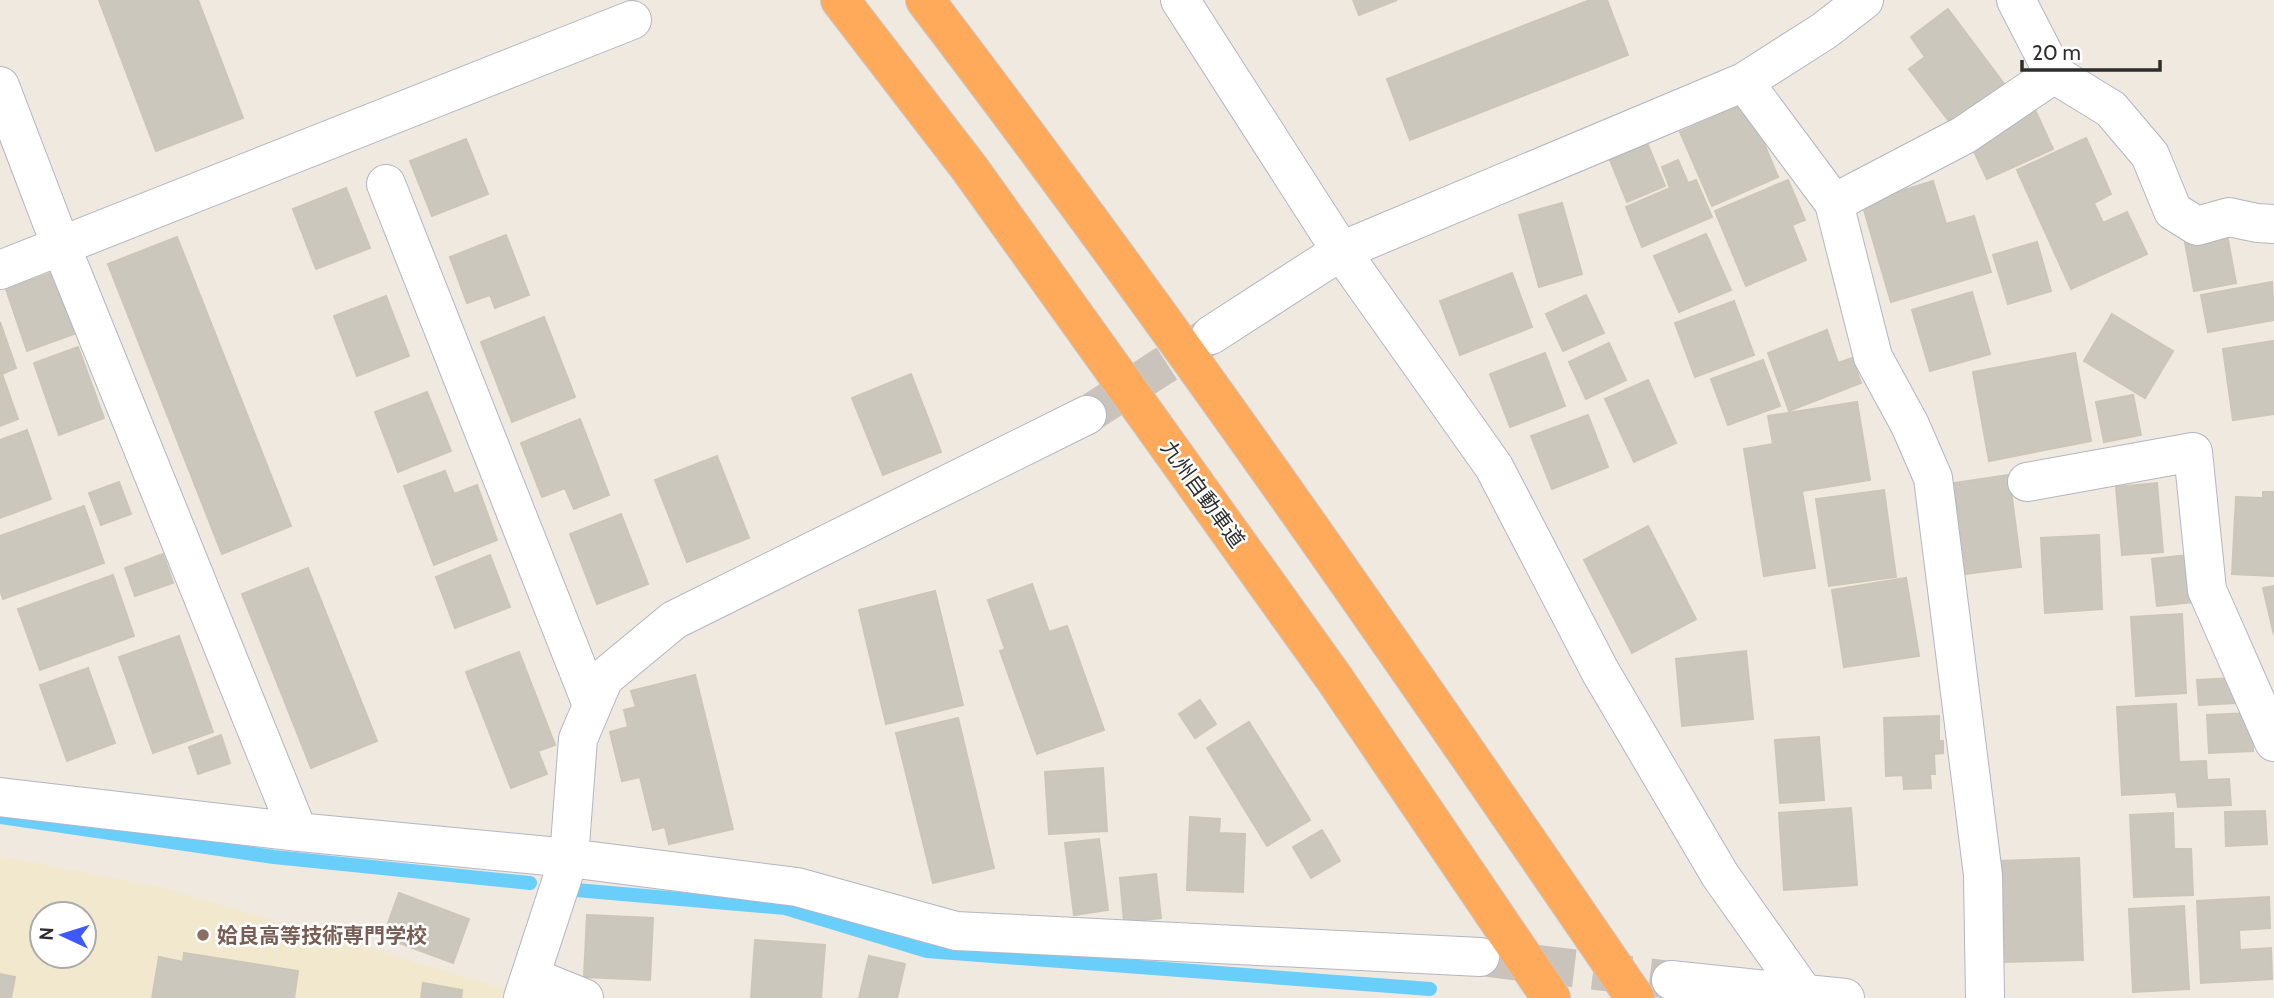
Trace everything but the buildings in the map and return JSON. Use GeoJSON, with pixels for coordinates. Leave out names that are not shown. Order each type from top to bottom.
{"type":"FeatureCollection","features":[{"type":"Feature","properties":{"kind":"highway","name":"九州自動車道"},"geometry":{"type":"LineString","coordinates":[[840,0],[970,169],[1326,666],[1551,998]]}},
{"type":"Feature","properties":{"kind":"highway"},"geometry":{"type":"LineString","coordinates":[[925,0],[1035,144],[1383,629],[1635,998]]}},
{"type":"Feature","properties":{"kind":"street"},"geometry":{"type":"LineString","coordinates":[[1180,0],[1341,251],[1494,467],[1600,671],[1720,875],[1806,996]]}},
{"type":"Feature","properties":{"kind":"street"},"geometry":{"type":"LineString","coordinates":[[1211,335],[1341,251],[1744,82],[1818,16],[1864,0]]}},
{"type":"Feature","properties":{"kind":"street"},"geometry":{"type":"LineString","coordinates":[[2016,0],[2054,74],[2111,110],[2150,155],[2173,211],[2197,226],[2229,216],[2274,224]]}},
{"type":"Feature","properties":{"kind":"street"},"geometry":{"type":"LineString","coordinates":[[0,270],[632,20]]}},
{"type":"Feature","properties":{"kind":"street"},"geometry":{"type":"LineString","coordinates":[[1834,203],[1964,135],[2054,74]]}},
{"type":"Feature","properties":{"kind":"street"},"geometry":{"type":"LineString","coordinates":[[1744,82],[1834,203],[1873,357],[1933,478],[1983,875],[1985,998]]}},
{"type":"Feature","properties":{"kind":"street"},"geometry":{"type":"LineString","coordinates":[[0,86],[61,246],[298,832]]}},
{"type":"Feature","properties":{"kind":"street"},"geometry":{"type":"LineString","coordinates":[[386,184],[592,705]]}},
{"type":"Feature","properties":{"kind":"street"},"geometry":{"type":"LineString","coordinates":[[584,998],[527,987],[569,858],[578,739],[604,678],[674,620],[1087,415]]}},
{"type":"Feature","properties":{"kind":"street"},"geometry":{"type":"LineString","coordinates":[[2027,482],[2193,452],[2207,590],[2274,741]]}},
{"type":"Feature","properties":{"kind":"street"},"geometry":{"type":"LineString","coordinates":[[0,797],[298,832],[569,858],[797,887],[956,931],[1480,957]]}},
{"type":"Feature","properties":{"kind":"street"},"geometry":{"type":"LineString","coordinates":[[1671,980],[1845,998]]}},
{"type":"Feature","properties":{"kind":"shaded area","name":"姶良高等技術専門学校"},"geometry":{"type":"Polygon","coordinates":[[[0,856],[167,889],[506,989],[502,998],[0,998],[0,856]]]}},
{"type":"Feature","properties":{"kind":"waterway"},"geometry":{"type":"LineString","coordinates":[[0,817],[274,857],[530,883]]}},
{"type":"Feature","properties":{"kind":"waterway"},"geometry":{"type":"LineString","coordinates":[[576,890],[785,908],[927,951],[1430,989]]}},
{"type":"Feature","properties":{"kind":"tunnel"},"geometry":{"type":"LineString","coordinates":[[1087,415],[1211,335]]}},
{"type":"Feature","properties":{"kind":"tunnel"},"geometry":{"type":"LineString","coordinates":[[1480,957],[1671,980]]}},
{"type":"Feature","properties":{"kind":"place","name":"姶良高等技術専門学校"},"geometry":{"type":"Point","coordinates":[203,935]}}]}
